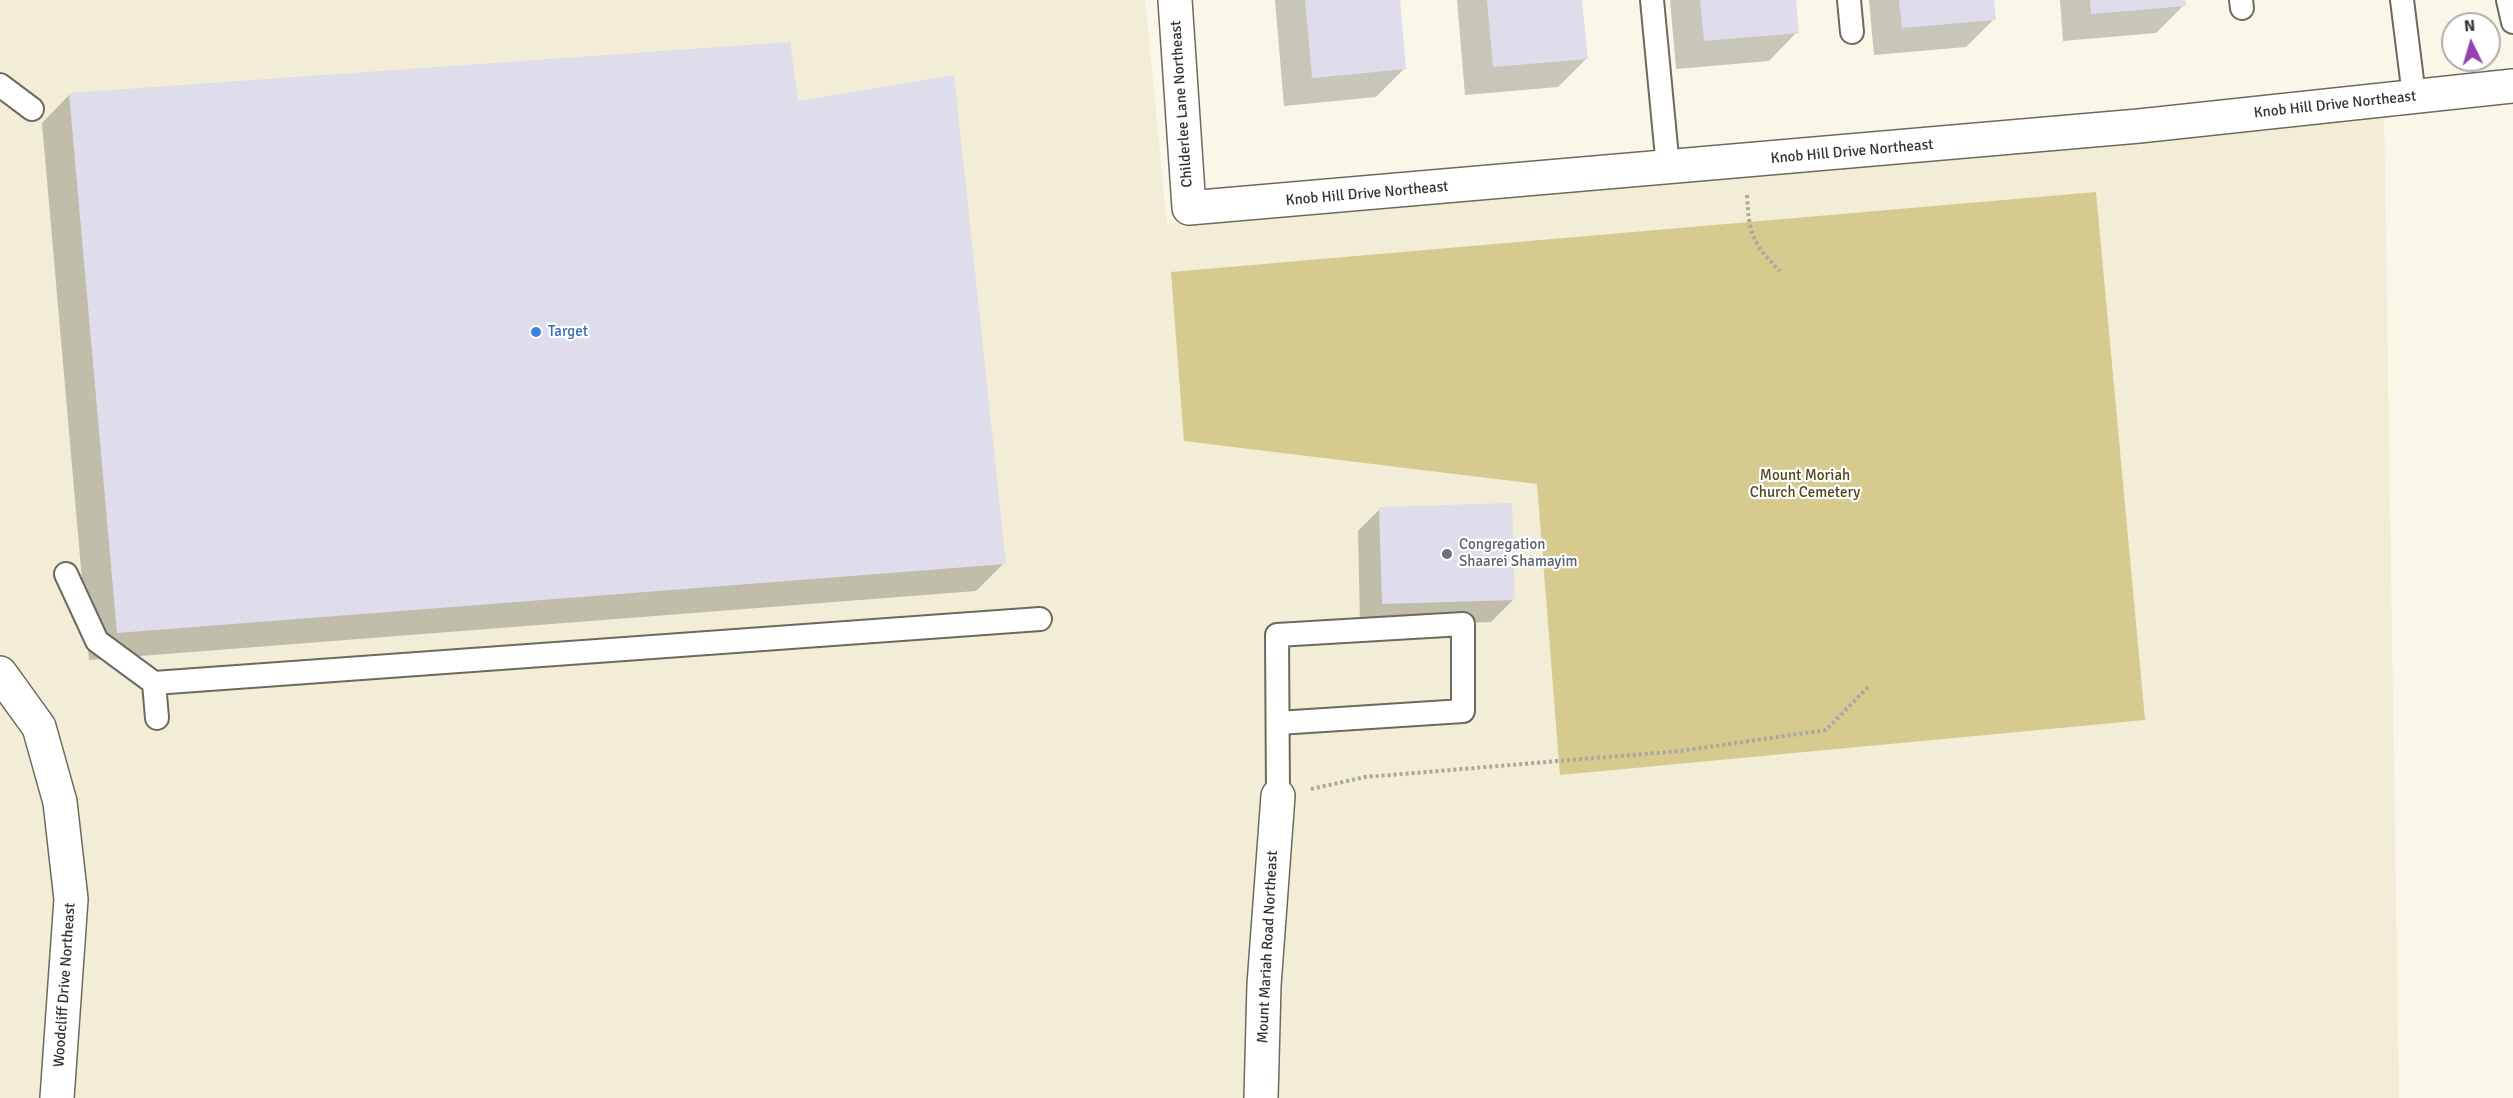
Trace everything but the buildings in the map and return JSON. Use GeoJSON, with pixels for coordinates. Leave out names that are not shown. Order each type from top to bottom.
{"type":"FeatureCollection","features":[{"type":"Feature","properties":{"kind":"street","name":"Childerlee Lane Northeast"},"geometry":{"type":"LineString","coordinates":[[1175,0],[1189,208]]}},
{"type":"Feature","properties":{"kind":"street","name":"Knob Hill Drive Northeast"},"geometry":{"type":"LineString","coordinates":[[1189,208],[2139,126],[2513,86]]}},
{"type":"Feature","properties":{"kind":"street","name":"Woodcliff Drive Northeast"},"geometry":{"type":"LineString","coordinates":[[0,673],[39,727],[60,802],[71,899],[57,1098]]}},
{"type":"Feature","properties":{"kind":"street","name":"Mount Mariah Road Northeast"},"geometry":{"type":"LineString","coordinates":[[1261,1098],[1264,985],[1278,796]]}},
{"type":"Feature","properties":{"kind":"lane"},"geometry":{"type":"LineString","coordinates":[[1652,0],[1668,168]]}},
{"type":"Feature","properties":{"kind":"lane"},"geometry":{"type":"LineString","coordinates":[[1849,0],[1852,32]]}},
{"type":"Feature","properties":{"kind":"lane"},"geometry":{"type":"LineString","coordinates":[[2402,0],[2414,96]]}},
{"type":"Feature","properties":{"kind":"lane"},"geometry":{"type":"LineString","coordinates":[[2508,0],[2513,22]]}},
{"type":"Feature","properties":{"kind":"lane"},"geometry":{"type":"LineString","coordinates":[[0,85],[32,108]]}},
{"type":"Feature","properties":{"kind":"lane"},"geometry":{"type":"LineString","coordinates":[[66,574],[97,641],[154,683],[1040,619]]}},
{"type":"Feature","properties":{"kind":"lane"},"geometry":{"type":"LineString","coordinates":[[1278,723],[1463,711],[1463,624],[1277,635],[1278,796]]}},
{"type":"Feature","properties":{"kind":"lane"},"geometry":{"type":"LineString","coordinates":[[154,683],[157,718]]}},
{"type":"Feature","properties":{"kind":"path"},"geometry":{"type":"LineString","coordinates":[[1746,161],[1751,235],[1760,251],[1780,271]]}},
{"type":"Feature","properties":{"kind":"path"},"geometry":{"type":"LineString","coordinates":[[1278,796],[1365,777],[1680,751],[1826,730],[1870,685]]}},
{"type":"Feature","properties":{"kind":"shaded area"},"geometry":{"type":"Polygon","coordinates":[[[0,0],[1145,0],[1167,224],[1671,181],[2384,108],[2399,1098],[0,1098],[0,0]]]}},
{"type":"Feature","properties":{"kind":"green space","name":"Mount Moriah Church Cemetery"},"geometry":{"type":"Polygon","coordinates":[[[2096,192],[2145,720],[1560,775],[1537,484],[1184,441],[1171,272],[2096,192]]]}},
{"type":"Feature","properties":{"kind":"place","name":"Target"},"geometry":{"type":"Point","coordinates":[536,332]}},
{"type":"Feature","properties":{"kind":"place","name":"Congregation Shaarei Shamayim"},"geometry":{"type":"Point","coordinates":[1447,554]}}]}
